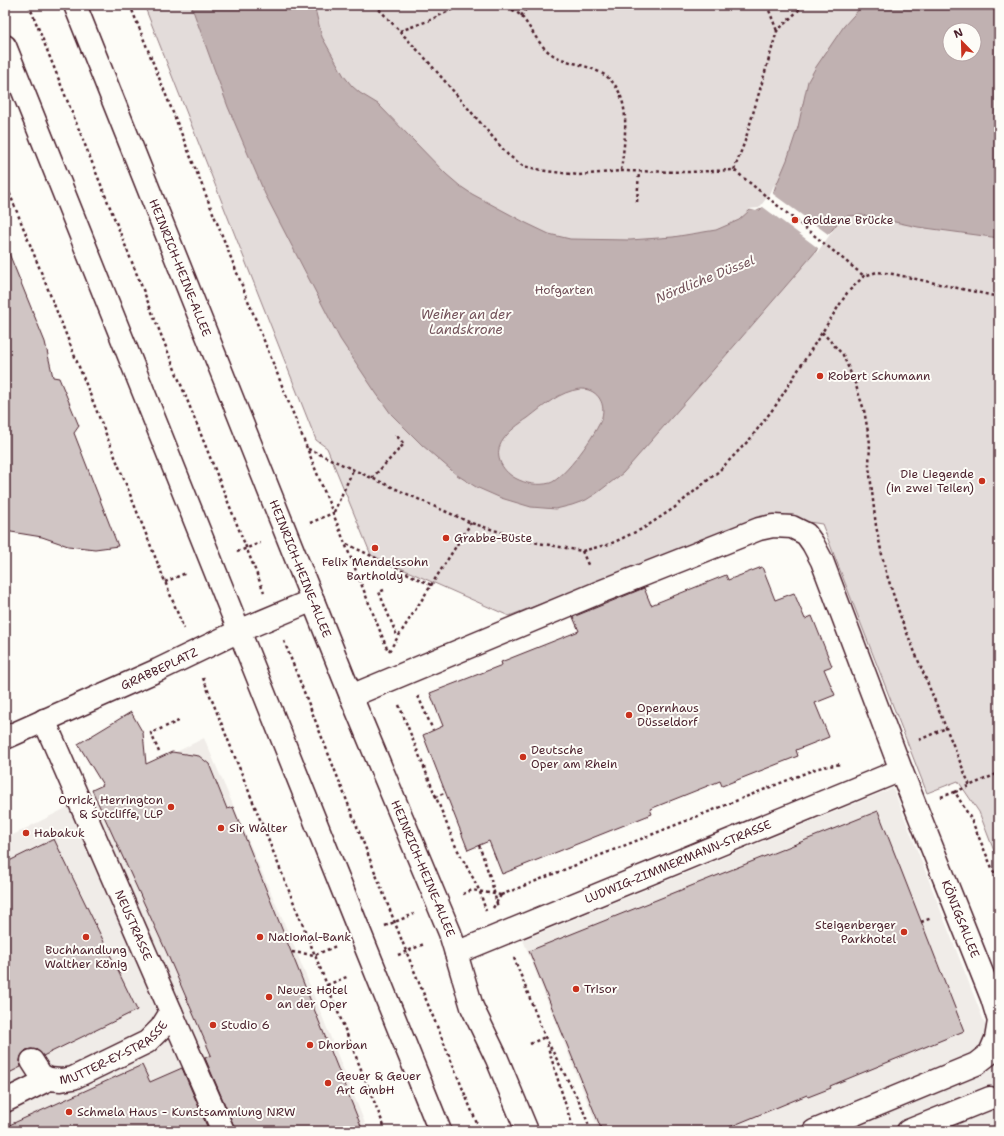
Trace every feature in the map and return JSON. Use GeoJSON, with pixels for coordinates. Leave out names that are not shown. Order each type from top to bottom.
{"type":"FeatureCollection","features":[{"type":"Feature","properties":{"kind":"main road","name":"HEINRICH-HEINE-ALLEE"},"geometry":{"type":"LineString","coordinates":[[75,5],[351,696],[450,933],[472,1007],[497,1058],[526,1131]]}},
{"type":"Feature","properties":{"kind":"main road"},"geometry":{"type":"LineString","coordinates":[[5,46],[440,1131]]}},
{"type":"Feature","properties":{"kind":"main road","name":"KÖNIGSALLEE"},"geometry":{"type":"LineString","coordinates":[[351,696],[600,592],[745,534],[773,526],[792,527],[806,534],[822,561],[901,770],[992,998],[999,1021],[996,1039],[990,1053],[976,1064],[814,1131]]}},
{"type":"Feature","properties":{"kind":"main road","name":"GRABBEPLATZ"},"geometry":{"type":"LineString","coordinates":[[5,738],[158,670],[239,631],[313,600]]}},
{"type":"Feature","properties":{"kind":"main road","name":"NEUSTRASSE"},"geometry":{"type":"LineString","coordinates":[[44,720],[223,1131]]}},
{"type":"Feature","properties":{"kind":"main road","name":"LUDWIG-ZIMMERMANN-STRASSE"},"geometry":{"type":"LineString","coordinates":[[456,953],[901,770]]}},
{"type":"Feature","properties":{"kind":"main road","name":"MUTTER-EY-STRASSE"},"geometry":{"type":"LineString","coordinates":[[5,1102],[49,1079],[61,1080],[73,1078],[147,1042],[161,1028],[171,1012]]}},
{"type":"Feature","properties":{"kind":"main road"},"geometry":{"type":"LineString","coordinates":[[32,1061],[40,1075],[49,1079]]}},
{"type":"Feature","properties":{"kind":"main road"},"geometry":{"type":"LineString","coordinates":[[908,1131],[990,1098]]}},
{"type":"Feature","properties":{"kind":"path"},"geometry":{"type":"LineString","coordinates":[[29,5],[266,596]]}},
{"type":"Feature","properties":{"kind":"path"},"geometry":{"type":"LineString","coordinates":[[130,5],[388,651],[471,523]]}},
{"type":"Feature","properties":{"kind":"path"},"geometry":{"type":"LineString","coordinates":[[375,5],[425,58],[508,154],[523,166],[546,172],[579,175],[621,171],[689,172],[734,170],[864,276]]}},
{"type":"Feature","properties":{"kind":"path"},"geometry":{"type":"LineString","coordinates":[[400,31],[428,22],[453,9],[465,5]]}},
{"type":"Feature","properties":{"kind":"path"},"geometry":{"type":"LineString","coordinates":[[501,5],[521,16],[536,39],[550,53],[607,76],[620,92],[626,118],[621,171]]}},
{"type":"Feature","properties":{"kind":"path"},"geometry":{"type":"LineString","coordinates":[[521,16],[530,5]]}},
{"type":"Feature","properties":{"kind":"path"},"geometry":{"type":"LineString","coordinates":[[767,5],[776,31]]}},
{"type":"Feature","properties":{"kind":"path"},"geometry":{"type":"LineString","coordinates":[[734,170],[746,141],[776,31],[804,5]]}},
{"type":"Feature","properties":{"kind":"path"},"geometry":{"type":"LineString","coordinates":[[637,202],[639,172]]}},
{"type":"Feature","properties":{"kind":"path"},"geometry":{"type":"LineString","coordinates":[[5,182],[183,629]]}},
{"type":"Feature","properties":{"kind":"path"},"geometry":{"type":"LineString","coordinates":[[308,449],[471,523],[533,542],[582,551],[610,544],[644,528],[674,508],[719,471],[750,439],[776,405],[847,293],[864,276],[877,272],[893,274],[999,297]]}},
{"type":"Feature","properties":{"kind":"path"},"geometry":{"type":"LineString","coordinates":[[822,332],[843,355],[855,383],[864,410],[870,443],[869,466],[876,526],[885,569],[902,621],[970,786]]}},
{"type":"Feature","properties":{"kind":"path"},"geometry":{"type":"LineString","coordinates":[[372,478],[404,444],[395,434]]}},
{"type":"Feature","properties":{"kind":"path"},"geometry":{"type":"LineString","coordinates":[[305,525],[333,513],[353,470]]}},
{"type":"Feature","properties":{"kind":"path"},"geometry":{"type":"LineString","coordinates":[[232,555],[260,543]]}},
{"type":"Feature","properties":{"kind":"path"},"geometry":{"type":"LineString","coordinates":[[346,544],[431,585]]}},
{"type":"Feature","properties":{"kind":"path"},"geometry":{"type":"LineString","coordinates":[[165,582],[192,571]]}},
{"type":"Feature","properties":{"kind":"path"},"geometry":{"type":"LineString","coordinates":[[384,590],[379,592],[398,637]]}},
{"type":"Feature","properties":{"kind":"path"},"geometry":{"type":"LineString","coordinates":[[284,641],[406,952],[480,1131]]}},
{"type":"Feature","properties":{"kind":"path"},"geometry":{"type":"LineString","coordinates":[[204,678],[386,1131]]}},
{"type":"Feature","properties":{"kind":"path"},"geometry":{"type":"LineString","coordinates":[[402,715],[456,847],[480,892],[488,917]]}},
{"type":"Feature","properties":{"kind":"path"},"geometry":{"type":"LineString","coordinates":[[159,752],[151,733],[181,720]]}},
{"type":"Feature","properties":{"kind":"path"},"geometry":{"type":"LineString","coordinates":[[464,893],[472,890],[501,895],[818,768],[846,763]]}},
{"type":"Feature","properties":{"kind":"path"},"geometry":{"type":"LineString","coordinates":[[916,807],[999,773]]}},
{"type":"Feature","properties":{"kind":"path"},"geometry":{"type":"LineString","coordinates":[[435,797],[446,792]]}},
{"type":"Feature","properties":{"kind":"path"},"geometry":{"type":"LineString","coordinates":[[955,792],[971,818],[999,884]]}},
{"type":"Feature","properties":{"kind":"path"},"geometry":{"type":"LineString","coordinates":[[479,845],[495,894],[509,947],[544,1037],[575,1131]]}},
{"type":"Feature","properties":{"kind":"path"},"geometry":{"type":"LineString","coordinates":[[381,928],[417,913]]}},
{"type":"Feature","properties":{"kind":"path"},"geometry":{"type":"LineString","coordinates":[[393,957],[428,942]]}},
{"type":"Feature","properties":{"kind":"path"},"geometry":{"type":"LineString","coordinates":[[292,952],[314,955],[341,944]]}},
{"type":"Feature","properties":{"kind":"path"},"geometry":{"type":"LineString","coordinates":[[327,985],[353,974]]}},
{"type":"Feature","properties":{"kind":"path"},"geometry":{"type":"LineString","coordinates":[[530,1044],[544,1037]]}},
{"type":"Feature","properties":{"kind":"path"},"geometry":{"type":"LineString","coordinates":[[544,1037],[580,1106],[591,1131]]}},
{"type":"Feature","properties":{"kind":"shaded area"},"geometry":{"type":"Polygon","coordinates":[[[204,738],[294,946],[368,1131],[5,1131],[5,839],[204,738]]]}},
{"type":"Feature","properties":{"kind":"shaded area"},"geometry":{"type":"Polygon","coordinates":[[[893,788],[999,1060],[999,1131],[599,1131],[523,940],[893,788]]]}},
{"type":"Feature","properties":{"kind":"green space","name":"Hofgarten"},"geometry":{"type":"Polygon","coordinates":[[[144,5],[999,5],[999,864],[979,812],[958,781],[927,793],[822,524],[769,516],[509,616],[371,555],[327,448],[316,440],[144,5]]]}},
{"type":"Feature","properties":{"kind":"water","name":"Weiher an der Landskrone"},"geometry":{"type":"Polygon","coordinates":[[[191,5],[314,5],[322,37],[344,76],[352,86],[360,93],[378,104],[446,174],[460,186],[472,194],[549,234],[570,239],[630,240],[673,237],[716,230],[739,220],[750,210],[760,210],[773,193],[787,160],[798,127],[808,81],[844,26],[863,5],[999,5],[999,238],[918,227],[862,215],[847,216],[839,221],[816,251],[623,473],[586,500],[572,505],[556,509],[531,507],[501,498],[476,487],[457,475],[422,445],[391,414],[340,339],[265,194],[228,107],[191,5]],[[586,389],[565,393],[552,400],[518,425],[505,437],[500,445],[499,456],[502,466],[510,475],[528,483],[546,484],[556,480],[572,464],[594,433],[602,417],[603,411],[601,401],[595,393],[586,389]]]}},
{"type":"Feature","properties":{"kind":"pier","name":"Goldene Brücke"},"geometry":{"type":"Polygon","coordinates":[[[774,185],[773,194],[828,234],[834,229],[816,254],[818,248],[763,207],[756,211],[748,209],[759,208],[771,192],[774,185]]]}},
{"type":"Feature","properties":{"kind":"building"},"geometry":{"type":"Polygon","coordinates":[[[5,246],[45,342],[53,377],[59,378],[79,426],[74,433],[118,546],[95,549],[68,546],[42,537],[5,531],[5,246]]]}},
{"type":"Feature","properties":{"kind":"building","name":"Opernhaus Düsseldorf"},"geometry":{"type":"Polygon","coordinates":[[[762,567],[775,600],[794,593],[805,619],[812,616],[832,666],[824,669],[835,695],[815,703],[829,737],[796,750],[798,756],[722,786],[720,781],[650,809],[652,814],[502,874],[489,841],[468,850],[423,735],[443,726],[430,693],[502,665],[501,662],[579,631],[573,617],[644,588],[651,605],[726,575],[728,580],[762,567]]]}},
{"type":"Feature","properties":{"kind":"building"},"geometry":{"type":"Polygon","coordinates":[[[131,712],[143,733],[146,764],[172,752],[199,756],[209,764],[227,809],[233,807],[363,1131],[235,1131],[205,1058],[211,1055],[166,951],[92,790],[103,785],[78,744],[131,712]]]}},
{"type":"Feature","properties":{"kind":"building"},"geometry":{"type":"Polygon","coordinates":[[[878,811],[964,1031],[830,1086],[831,1088],[808,1097],[807,1095],[720,1131],[602,1131],[529,951],[878,811]]]}},
{"type":"Feature","properties":{"kind":"building"},"geometry":{"type":"Polygon","coordinates":[[[54,839],[137,1010],[43,1056],[37,1050],[26,1050],[21,1056],[21,1067],[5,1075],[5,863],[54,839]]]}},
{"type":"Feature","properties":{"kind":"building"},"geometry":{"type":"Polygon","coordinates":[[[142,1065],[150,1082],[182,1068],[209,1131],[5,1131],[5,1127],[142,1065]]]}},
{"type":"Feature","properties":{"kind":"place","name":"Goldene Brücke"},"geometry":{"type":"Point","coordinates":[795,220]}},
{"type":"Feature","properties":{"kind":"place","name":"Robert Schumann"},"geometry":{"type":"Point","coordinates":[820,376]}},
{"type":"Feature","properties":{"kind":"place","name":"Die Liegende (in zwei Teilen)"},"geometry":{"type":"Point","coordinates":[982,481]}},
{"type":"Feature","properties":{"kind":"place","name":"Grabbe-Büste"},"geometry":{"type":"Point","coordinates":[446,538]}},
{"type":"Feature","properties":{"kind":"place","name":"Felix Mendelssohn Bartholdy"},"geometry":{"type":"Point","coordinates":[375,548]}},
{"type":"Feature","properties":{"kind":"place","name":"Opernhaus Düsseldorf"},"geometry":{"type":"Point","coordinates":[629,715]}},
{"type":"Feature","properties":{"kind":"place","name":"Deutsche Oper am Rhein"},"geometry":{"type":"Point","coordinates":[523,757]}},
{"type":"Feature","properties":{"kind":"place","name":"Orrick, Herrington & Sutcliffe, LLP"},"geometry":{"type":"Point","coordinates":[171,807]}},
{"type":"Feature","properties":{"kind":"place","name":"Sir Walter"},"geometry":{"type":"Point","coordinates":[221,828]}},
{"type":"Feature","properties":{"kind":"place","name":"Habakuk"},"geometry":{"type":"Point","coordinates":[26,833]}},
{"type":"Feature","properties":{"kind":"place","name":"Steigenberger Parkhotel"},"geometry":{"type":"Point","coordinates":[904,932]}},
{"type":"Feature","properties":{"kind":"place","name":"Buchhandlung Walther König"},"geometry":{"type":"Point","coordinates":[86,937]}},
{"type":"Feature","properties":{"kind":"place","name":"National-Bank"},"geometry":{"type":"Point","coordinates":[260,937]}},
{"type":"Feature","properties":{"kind":"place","name":"Trisor"},"geometry":{"type":"Point","coordinates":[576,989]}},
{"type":"Feature","properties":{"kind":"place","name":"Neues Hotel an der Oper"},"geometry":{"type":"Point","coordinates":[269,997]}},
{"type":"Feature","properties":{"kind":"place","name":"Studio 6"},"geometry":{"type":"Point","coordinates":[213,1025]}},
{"type":"Feature","properties":{"kind":"place","name":"Dhorban"},"geometry":{"type":"Point","coordinates":[310,1045]}},
{"type":"Feature","properties":{"kind":"place","name":"Geuer & Geuer Art GmbH"},"geometry":{"type":"Point","coordinates":[328,1083]}},
{"type":"Feature","properties":{"kind":"place","name":"Schmela Haus - Kunstsammlung NRW"},"geometry":{"type":"Point","coordinates":[69,1112]}},
{"type":"Feature","properties":{"kind":"water label","name":"Nördliche Düssel"},"geometry":{"type":"Point","coordinates":[705,279]}}]}
